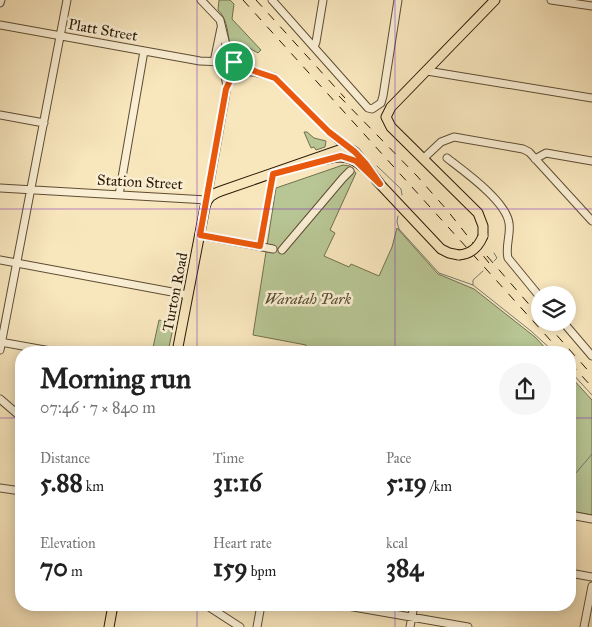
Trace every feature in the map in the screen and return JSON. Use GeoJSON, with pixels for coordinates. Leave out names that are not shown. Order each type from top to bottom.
{"type":"FeatureCollection","features":[{"type":"Feature","properties":{"kind":"main road"},"geometry":{"type":"LineString","coordinates":[[349,149],[441,249],[449,254],[459,255],[468,254],[475,249],[483,236],[483,226],[478,213],[391,127],[386,119],[389,109],[495,0]]}},
{"type":"Feature","properties":{"kind":"main road","name":"Station Street"},"geometry":{"type":"LineString","coordinates":[[207,200],[216,193],[338,150],[349,149]]}},
{"type":"Feature","properties":{"kind":"main road"},"geometry":{"type":"LineString","coordinates":[[338,150],[349,154],[359,162]]}},
{"type":"Feature","properties":{"kind":"main road","name":"Station Street"},"geometry":{"type":"LineString","coordinates":[[273,174],[336,157],[348,158],[359,162]]}},
{"type":"Feature","properties":{"kind":"main road","name":"Turton Road"},"geometry":{"type":"LineString","coordinates":[[178,346],[207,200]]}},
{"type":"Feature","properties":{"kind":"main road"},"geometry":{"type":"LineString","coordinates":[[103,627],[105,611]]}},
{"type":"Feature","properties":{"kind":"main road"},"geometry":{"type":"LineString","coordinates":[[109,627],[111,611]]}},
{"type":"Feature","properties":{"kind":"street"},"geometry":{"type":"LineString","coordinates":[[15,347],[0,345],[67,0]]}},
{"type":"Feature","properties":{"kind":"street"},"geometry":{"type":"LineString","coordinates":[[201,0],[216,14],[222,23],[229,62],[236,67],[233,72],[228,73],[223,70],[222,66],[229,62]]}},
{"type":"Feature","properties":{"kind":"street"},"geometry":{"type":"LineString","coordinates":[[272,0],[368,108],[372,109],[381,103],[384,96],[398,0]]}},
{"type":"Feature","properties":{"kind":"street"},"geometry":{"type":"LineString","coordinates":[[314,47],[323,0]]}},
{"type":"Feature","properties":{"kind":"street"},"geometry":{"type":"LineString","coordinates":[[551,0],[592,6]]}},
{"type":"Feature","properties":{"kind":"street"},"geometry":{"type":"LineString","coordinates":[[214,62],[222,23]]}},
{"type":"Feature","properties":{"kind":"street","name":"Platt Street"},"geometry":{"type":"LineString","coordinates":[[0,25],[200,61],[229,62],[275,78],[329,132],[349,149]]}},
{"type":"Feature","properties":{"kind":"street"},"geometry":{"type":"LineString","coordinates":[[119,196],[144,51]]}},
{"type":"Feature","properties":{"kind":"street","name":"Platt Street"},"geometry":{"type":"LineString","coordinates":[[200,61],[223,70]]}},
{"type":"Feature","properties":{"kind":"street","name":"Turton Road"},"geometry":{"type":"LineString","coordinates":[[223,70],[226,89]]}},
{"type":"Feature","properties":{"kind":"street"},"geometry":{"type":"LineString","coordinates":[[427,71],[592,98]]}},
{"type":"Feature","properties":{"kind":"street","name":"Platt Street"},"geometry":{"type":"LineString","coordinates":[[233,72],[257,72]]}},
{"type":"Feature","properties":{"kind":"street","name":"Turton Road"},"geometry":{"type":"LineString","coordinates":[[207,200],[226,89],[233,72]]}},
{"type":"Feature","properties":{"kind":"street"},"geometry":{"type":"LineString","coordinates":[[0,115],[44,123]]}},
{"type":"Feature","properties":{"kind":"street","name":"Platt Street"},"geometry":{"type":"LineString","coordinates":[[329,132],[338,150]]}},
{"type":"Feature","properties":{"kind":"street"},"geometry":{"type":"LineString","coordinates":[[424,158],[443,140],[456,137],[523,149],[535,159],[592,221]]}},
{"type":"Feature","properties":{"kind":"street"},"geometry":{"type":"LineString","coordinates":[[535,159],[546,153],[592,161]]}},
{"type":"Feature","properties":{"kind":"street"},"geometry":{"type":"LineString","coordinates":[[447,158],[470,175],[504,208],[510,226],[507,251],[509,261],[531,287]]}},
{"type":"Feature","properties":{"kind":"street"},"geometry":{"type":"LineString","coordinates":[[282,250],[350,172]]}},
{"type":"Feature","properties":{"kind":"street"},"geometry":{"type":"LineString","coordinates":[[260,246],[273,174]]}},
{"type":"Feature","properties":{"kind":"street","name":"Station Street"},"geometry":{"type":"LineString","coordinates":[[0,188],[207,200]]}},
{"type":"Feature","properties":{"kind":"street"},"geometry":{"type":"LineString","coordinates":[[200,235],[273,249]]}},
{"type":"Feature","properties":{"kind":"street"},"geometry":{"type":"LineString","coordinates":[[0,260],[188,295]]}},
{"type":"Feature","properties":{"kind":"street"},"geometry":{"type":"LineString","coordinates":[[570,331],[592,356]]}},
{"type":"Feature","properties":{"kind":"street"},"geometry":{"type":"LineString","coordinates":[[0,399],[15,412]]}},
{"type":"Feature","properties":{"kind":"street"},"geometry":{"type":"LineString","coordinates":[[0,488],[15,490]]}},
{"type":"Feature","properties":{"kind":"street"},"geometry":{"type":"LineString","coordinates":[[576,516],[592,519]]}},
{"type":"Feature","properties":{"kind":"street"},"geometry":{"type":"LineString","coordinates":[[576,574],[592,577]]}},
{"type":"Feature","properties":{"kind":"street"},"geometry":{"type":"LineString","coordinates":[[584,627],[592,586]]}},
{"type":"Feature","properties":{"kind":"street"},"geometry":{"type":"LineString","coordinates":[[215,611],[240,627]]}},
{"type":"Feature","properties":{"kind":"street"},"geometry":{"type":"LineString","coordinates":[[258,627],[260,611]]}},
{"type":"Feature","properties":{"kind":"street"},"geometry":{"type":"LineString","coordinates":[[377,611],[468,627]]}},
{"type":"Feature","properties":{"kind":"street"},"geometry":{"type":"LineString","coordinates":[[410,627],[413,611]]}},
{"type":"Feature","properties":{"kind":"green space"},"geometry":{"type":"Polygon","coordinates":[[[219,0],[230,0],[234,4],[232,19],[261,50],[258,53],[242,44],[239,54],[242,65],[232,54],[226,23],[218,10],[219,0]]]}},
{"type":"Feature","properties":{"kind":"green space"},"geometry":{"type":"Polygon","coordinates":[[[304,132],[307,132],[314,138],[326,141],[325,147],[316,150],[314,147],[311,148],[304,132]]]}},
{"type":"Feature","properties":{"kind":"green space","name":"Waratah Park"},"geometry":{"type":"Polygon","coordinates":[[[343,165],[350,166],[356,173],[330,230],[335,233],[324,256],[349,267],[351,264],[379,276],[392,247],[397,228],[438,274],[474,289],[535,337],[543,346],[306,346],[253,335],[276,188],[343,165]]]}},
{"type":"Feature","properties":{"kind":"green space"},"geometry":{"type":"Polygon","coordinates":[[[159,320],[174,323],[169,346],[153,346],[159,320]]]}},
{"type":"Feature","properties":{"kind":"green space"},"geometry":{"type":"Polygon","coordinates":[[[576,383],[592,400],[592,515],[576,512],[576,383]]]}},
{"type":"Feature","properties":{"kind":"waterway"},"geometry":{"type":"LineString","coordinates":[[377,166],[401,189],[402,195]]}},
{"type":"Feature","properties":{"kind":"waterway"},"geometry":{"type":"LineString","coordinates":[[398,216],[399,229],[439,273],[473,285],[547,346]]}},
{"type":"Feature","properties":{"kind":"waterway"},"geometry":{"type":"LineString","coordinates":[[494,253],[497,258],[494,261]]}},
{"type":"Feature","properties":{"kind":"waterway"},"geometry":{"type":"LineString","coordinates":[[473,285],[473,280],[483,271]]}},
{"type":"Feature","properties":{"kind":"waterway"},"geometry":{"type":"LineString","coordinates":[[576,378],[592,395]]}},
{"type":"Feature","properties":{"kind":"waterway"},"geometry":{"type":"LineString","coordinates":[[576,473],[592,454]]}},
{"type":"Feature","properties":{"kind":"railway"},"geometry":{"type":"LineString","coordinates":[[243,0],[556,346]]}},
{"type":"Feature","properties":{"kind":"railway"},"geometry":{"type":"LineString","coordinates":[[256,0],[345,98]]}},
{"type":"Feature","properties":{"kind":"railway"},"geometry":{"type":"LineString","coordinates":[[339,96],[417,176],[489,263]]}},
{"type":"Feature","properties":{"kind":"railway"},"geometry":{"type":"LineString","coordinates":[[487,256],[531,307]]}},
{"type":"Feature","properties":{"kind":"railway"},"geometry":{"type":"LineString","coordinates":[[553,331],[566,346]]}},
{"type":"Feature","properties":{"kind":"railway"},"geometry":{"type":"LineString","coordinates":[[576,357],[592,375]]}},
{"type":"Feature","properties":{"kind":"railway"},"geometry":{"type":"LineString","coordinates":[[576,370],[592,387]]}},
{"type":"Feature","properties":{"kind":"route"},"geometry":{"type":"LineString","coordinates":[[234,62],[275,78],[329,132],[355,152],[380,184],[356,161],[341,156],[273,174],[260,246],[200,235],[226,89],[235,70],[234,62]]}}]}
